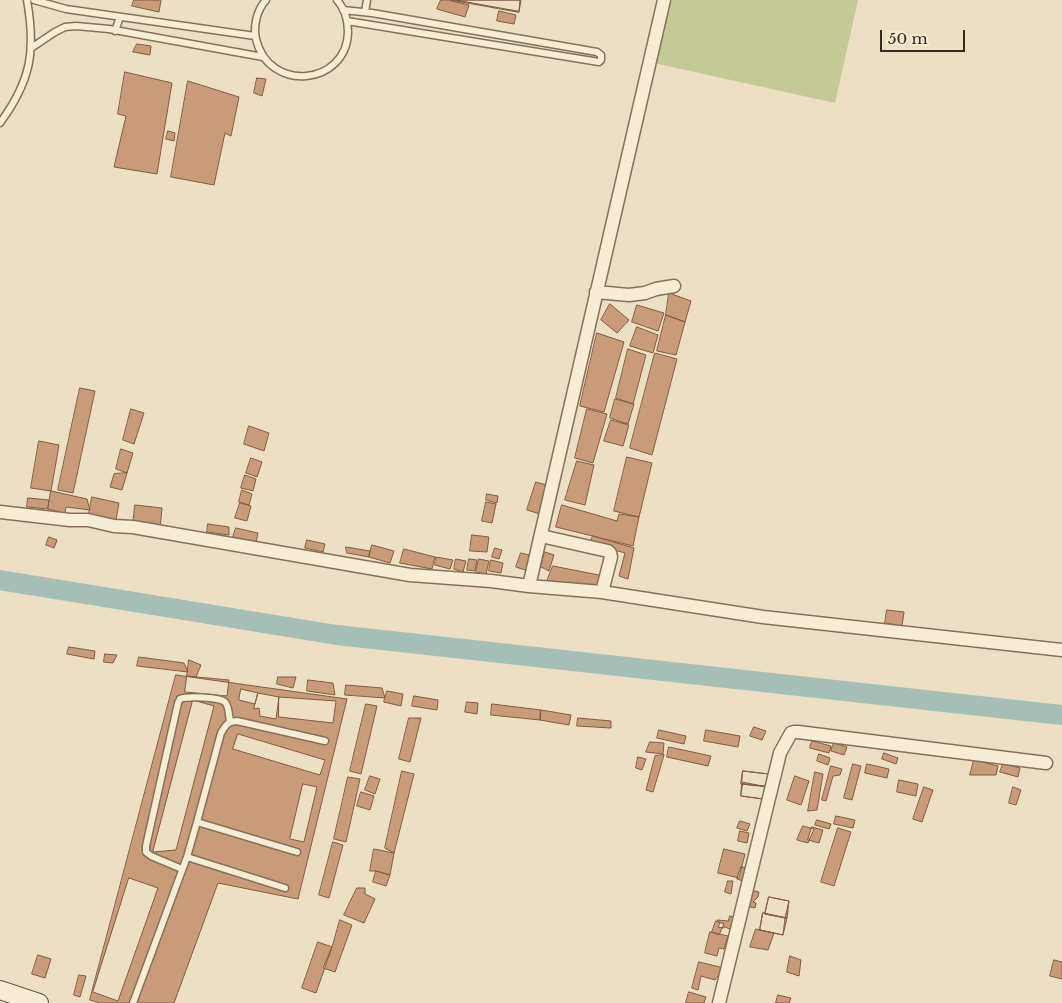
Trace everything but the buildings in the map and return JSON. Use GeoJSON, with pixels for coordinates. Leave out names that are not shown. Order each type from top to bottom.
{"type":"FeatureCollection","features":[{"type":"Feature","properties":{"kind":"main road"},"geometry":{"type":"LineString","coordinates":[[0,990],[39,1003]]}},
{"type":"Feature","properties":{"kind":"street"},"geometry":{"type":"LineString","coordinates":[[529,586],[664,0]]}},
{"type":"Feature","properties":{"kind":"street"},"geometry":{"type":"LineString","coordinates":[[596,292],[629,295],[674,286]]}},
{"type":"Feature","properties":{"kind":"street"},"geometry":{"type":"LineString","coordinates":[[0,512],[70,520],[88,520],[114,526],[133,527],[410,575],[602,592],[763,617],[1062,650]]}},
{"type":"Feature","properties":{"kind":"street"},"geometry":{"type":"LineString","coordinates":[[540,536],[608,550],[611,557],[602,592]]}},
{"type":"Feature","properties":{"kind":"street"},"geometry":{"type":"LineString","coordinates":[[719,1003],[780,753],[791,733],[798,732],[1046,763]]}},
{"type":"Feature","properties":{"kind":"lane"},"geometry":{"type":"LineString","coordinates":[[0,123],[13,105],[25,81],[31,53],[28,0]]}},
{"type":"Feature","properties":{"kind":"lane"},"geometry":{"type":"LineString","coordinates":[[266,0],[258,13],[255,24],[258,46],[270,65],[290,75],[301,77],[323,71],[332,65],[345,47],[348,36],[347,21],[337,0]]}},
{"type":"Feature","properties":{"kind":"lane"},"geometry":{"type":"LineString","coordinates":[[365,12],[367,0]]}},
{"type":"Feature","properties":{"kind":"lane"},"geometry":{"type":"LineString","coordinates":[[36,1],[66,9],[256,36]]}},
{"type":"Feature","properties":{"kind":"lane"},"geometry":{"type":"LineString","coordinates":[[343,10],[365,12],[597,52],[600,55],[600,60],[599,62],[347,21]]}},
{"type":"Feature","properties":{"kind":"lane"},"geometry":{"type":"LineString","coordinates":[[115,31],[120,17]]}},
{"type":"Feature","properties":{"kind":"lane"},"geometry":{"type":"LineString","coordinates":[[31,48],[65,27],[76,26],[263,56]]}},
{"type":"Feature","properties":{"kind":"lane"},"geometry":{"type":"LineString","coordinates":[[182,869],[146,852],[178,703],[180,699],[186,697],[219,700],[227,705],[230,722]]}},
{"type":"Feature","properties":{"kind":"lane"},"geometry":{"type":"LineString","coordinates":[[133,1003],[187,857],[221,733],[225,726],[230,722],[237,722],[325,741]]}},
{"type":"Feature","properties":{"kind":"lane"},"geometry":{"type":"LineString","coordinates":[[197,822],[297,852]]}},
{"type":"Feature","properties":{"kind":"lane"},"geometry":{"type":"LineString","coordinates":[[187,857],[285,888]]}},
{"type":"Feature","properties":{"kind":"green space"},"geometry":{"type":"Polygon","coordinates":[[[672,0],[858,0],[835,103],[654,63],[672,0]]]}},
{"type":"Feature","properties":{"kind":"waterway"},"geometry":{"type":"LineString","coordinates":[[0,580],[337,635],[1062,715]]}}]}
